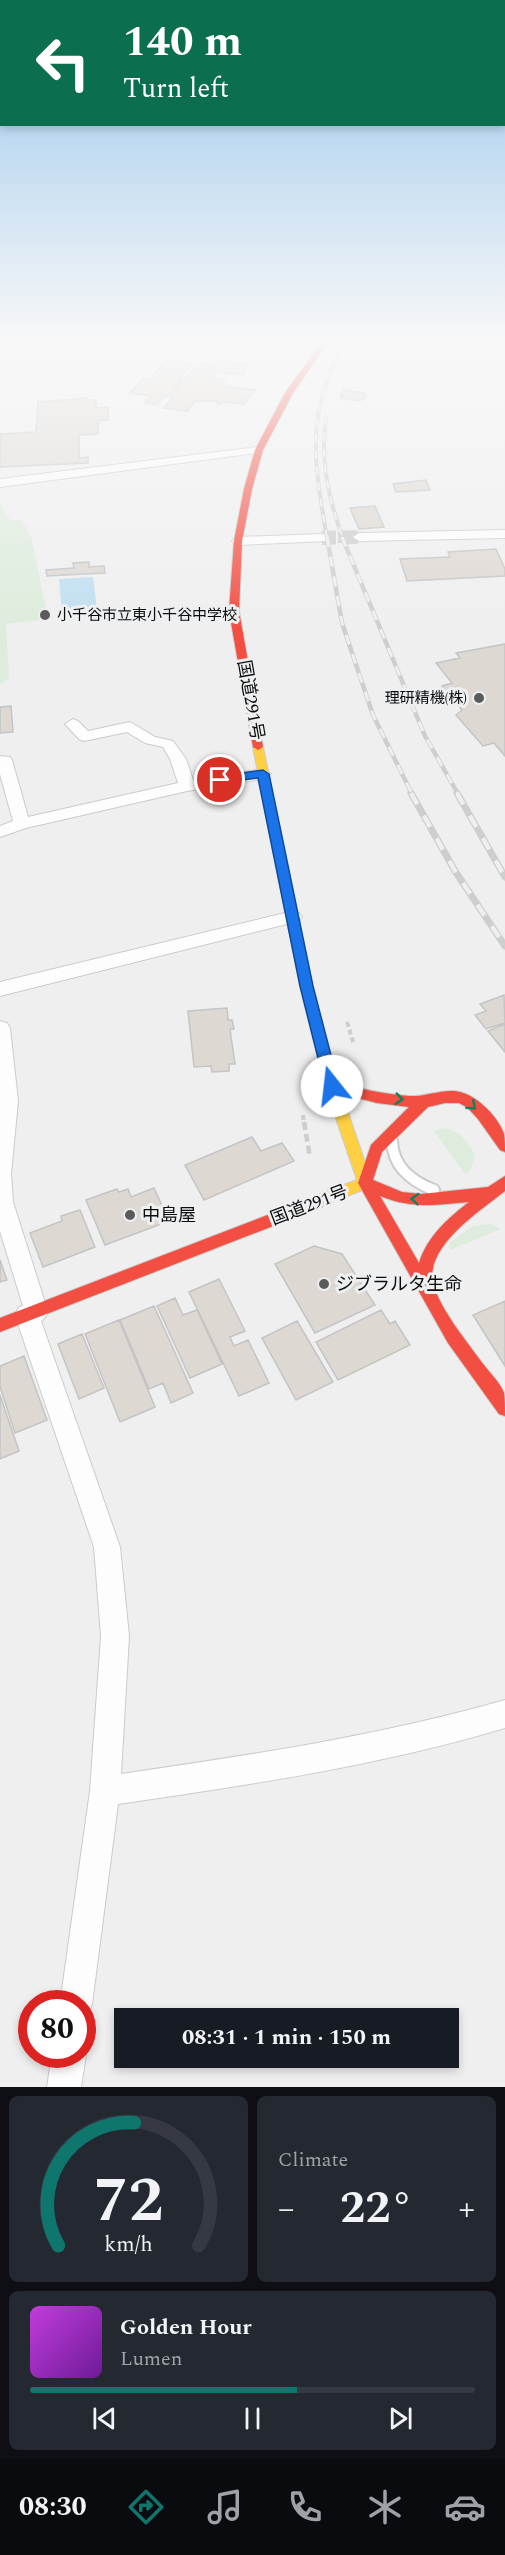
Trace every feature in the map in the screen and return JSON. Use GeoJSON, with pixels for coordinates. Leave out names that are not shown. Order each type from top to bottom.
{"type":"FeatureCollection","features":[{"type":"Feature","properties":{"kind":"main road","name":"国道291号"},"geometry":{"type":"LineString","coordinates":[[0,1325],[365,1184],[332,1086],[306,986],[263,774],[234,611],[238,541],[248,489],[259,450],[267,435]]}},
{"type":"Feature","properties":{"kind":"main road"},"geometry":{"type":"LineString","coordinates":[[332,1086],[362,1095],[424,1102],[447,1096],[466,1099],[477,1108],[505,1146]]}},
{"type":"Feature","properties":{"kind":"main road"},"geometry":{"type":"LineString","coordinates":[[424,1102],[376,1149],[365,1184],[454,1338],[505,1408]]}},
{"type":"Feature","properties":{"kind":"main road"},"geometry":{"type":"LineString","coordinates":[[426,1290],[427,1264],[440,1240],[505,1182]]}},
{"type":"Feature","properties":{"kind":"main road"},"geometry":{"type":"LineString","coordinates":[[365,1184],[401,1198],[421,1200],[494,1193]]}},
{"type":"Feature","properties":{"kind":"street"},"geometry":{"type":"LineString","coordinates":[[0,483],[259,450]]}},
{"type":"Feature","properties":{"kind":"street"},"geometry":{"type":"LineString","coordinates":[[359,537],[505,534]]}},
{"type":"Feature","properties":{"kind":"street"},"geometry":{"type":"LineString","coordinates":[[238,541],[322,538]]}},
{"type":"Feature","properties":{"kind":"street"},"geometry":{"type":"LineString","coordinates":[[73,724],[84,736],[130,727],[150,740],[168,744],[178,759],[187,786]]}},
{"type":"Feature","properties":{"kind":"street"},"geometry":{"type":"LineString","coordinates":[[4,760],[22,824]]}},
{"type":"Feature","properties":{"kind":"street"},"geometry":{"type":"LineString","coordinates":[[0,832],[22,824],[187,786],[263,774]]}},
{"type":"Feature","properties":{"kind":"street"},"geometry":{"type":"LineString","coordinates":[[0,989],[293,917]]}},
{"type":"Feature","properties":{"kind":"street"},"geometry":{"type":"LineString","coordinates":[[0,1028],[8,1101],[0,1174],[2,1202],[32,1313],[107,1547],[115,1635],[105,1791],[78,1990]]}},
{"type":"Feature","properties":{"kind":"street"},"geometry":{"type":"LineString","coordinates":[[105,1791],[267,1767],[445,1733],[505,1713]]}},
{"type":"Feature","properties":{"kind":"street"},"geometry":{"type":"LineString","coordinates":[[64,2087],[67,2068]]}},
{"type":"Feature","properties":{"kind":"lane"},"geometry":{"type":"LineString","coordinates":[[393,1131],[392,1150],[405,1174],[422,1186],[456,1197]]}},
{"type":"Feature","properties":{"kind":"path"},"geometry":{"type":"LineString","coordinates":[[345,1018],[354,1045]]}},
{"type":"Feature","properties":{"kind":"path"},"geometry":{"type":"LineString","coordinates":[[303,1115],[310,1157]]}},
{"type":"Feature","properties":{"kind":"green space"},"geometry":{"type":"Polygon","coordinates":[[[0,503],[10,520],[21,520],[31,536],[48,619],[6,624],[9,678],[0,684],[0,503]]]}},
{"type":"Feature","properties":{"kind":"green space"},"geometry":{"type":"Polygon","coordinates":[[[444,1128],[455,1131],[463,1138],[475,1156],[470,1171],[465,1174],[434,1131],[444,1128]]]}},
{"type":"Feature","properties":{"kind":"green space"},"geometry":{"type":"Polygon","coordinates":[[[491,1224],[501,1229],[450,1250],[449,1243],[473,1226],[491,1224]]]}},
{"type":"Feature","properties":{"kind":"water"},"geometry":{"type":"Polygon","coordinates":[[[93,577],[97,609],[62,612],[59,579],[93,577]]]}},
{"type":"Feature","properties":{"kind":"building"},"geometry":{"type":"Polygon","coordinates":[[[0,435],[79,435],[79,458],[88,457],[88,463],[0,467],[0,435]]]}},
{"type":"Feature","properties":{"kind":"building"},"geometry":{"type":"Polygon","coordinates":[[[426,480],[430,490],[396,492],[393,484],[426,480]]]}},
{"type":"Feature","properties":{"kind":"building"},"geometry":{"type":"Polygon","coordinates":[[[375,506],[384,527],[359,529],[350,508],[375,506]]]}},
{"type":"Feature","properties":{"kind":"building"},"geometry":{"type":"Polygon","coordinates":[[[496,549],[505,569],[505,576],[407,581],[400,559],[450,557],[448,552],[496,549]]]}},
{"type":"Feature","properties":{"kind":"building"},"geometry":{"type":"Polygon","coordinates":[[[89,562],[89,567],[104,566],[105,573],[47,576],[46,570],[74,568],[73,563],[89,562]]]}},
{"type":"Feature","properties":{"kind":"building","name":"理研精機(株)"},"geometry":{"type":"Polygon","coordinates":[[[505,644],[505,756],[494,743],[483,746],[456,715],[462,710],[442,686],[452,683],[436,663],[460,658],[456,653],[505,644]]]}},
{"type":"Feature","properties":{"kind":"building"},"geometry":{"type":"Polygon","coordinates":[[[11,706],[13,732],[0,733],[0,707],[11,706]]]}},
{"type":"Feature","properties":{"kind":"building"},"geometry":{"type":"Polygon","coordinates":[[[504,995],[505,1023],[486,1029],[475,1015],[486,1011],[480,1004],[504,995]]]}},
{"type":"Feature","properties":{"kind":"building"},"geometry":{"type":"Polygon","coordinates":[[[227,1008],[228,1020],[232,1020],[234,1029],[230,1029],[235,1064],[229,1064],[229,1071],[212,1072],[211,1066],[194,1067],[188,1011],[227,1008]]]}},
{"type":"Feature","properties":{"kind":"building"},"geometry":{"type":"Polygon","coordinates":[[[505,1024],[505,1052],[488,1031],[505,1024]]]}},
{"type":"Feature","properties":{"kind":"building"},"geometry":{"type":"Polygon","coordinates":[[[252,1137],[261,1151],[282,1143],[294,1161],[204,1200],[185,1165],[252,1137]]]}},
{"type":"Feature","properties":{"kind":"building"},"geometry":{"type":"Polygon","coordinates":[[[154,1188],[169,1221],[105,1245],[86,1200],[117,1189],[119,1192],[128,1189],[131,1197],[154,1188]]]}},
{"type":"Feature","properties":{"kind":"building"},"geometry":{"type":"Polygon","coordinates":[[[80,1210],[95,1247],[43,1267],[30,1233],[62,1221],[61,1216],[80,1210]]]}},
{"type":"Feature","properties":{"kind":"building","name":"ジブラルタ生命"},"geometry":{"type":"Polygon","coordinates":[[[314,1246],[342,1254],[375,1305],[315,1333],[275,1264],[314,1246]]]}},
{"type":"Feature","properties":{"kind":"building"},"geometry":{"type":"Polygon","coordinates":[[[0,1260],[7,1280],[0,1282],[0,1260]]]}},
{"type":"Feature","properties":{"kind":"building"},"geometry":{"type":"Polygon","coordinates":[[[219,1279],[245,1331],[230,1337],[234,1346],[248,1340],[269,1383],[239,1396],[189,1292],[219,1279]]]}},
{"type":"Feature","properties":{"kind":"building"},"geometry":{"type":"Polygon","coordinates":[[[175,1298],[183,1315],[197,1310],[222,1364],[190,1378],[157,1306],[175,1298]]]}},
{"type":"Feature","properties":{"kind":"building"},"geometry":{"type":"Polygon","coordinates":[[[505,1301],[505,1366],[473,1315],[505,1301]]]}},
{"type":"Feature","properties":{"kind":"building"},"geometry":{"type":"Polygon","coordinates":[[[154,1306],[193,1393],[171,1403],[163,1383],[149,1389],[120,1320],[154,1306]]]}},
{"type":"Feature","properties":{"kind":"building"},"geometry":{"type":"Polygon","coordinates":[[[381,1310],[390,1324],[395,1321],[410,1345],[338,1380],[316,1342],[381,1310]]]}},
{"type":"Feature","properties":{"kind":"building"},"geometry":{"type":"Polygon","coordinates":[[[119,1320],[155,1407],[120,1422],[85,1334],[119,1320]]]}},
{"type":"Feature","properties":{"kind":"building"},"geometry":{"type":"Polygon","coordinates":[[[297,1321],[333,1382],[296,1400],[262,1338],[297,1321]]]}},
{"type":"Feature","properties":{"kind":"building"},"geometry":{"type":"Polygon","coordinates":[[[82,1334],[104,1388],[79,1399],[58,1344],[82,1334]]]}},
{"type":"Feature","properties":{"kind":"building"},"geometry":{"type":"Polygon","coordinates":[[[24,1356],[47,1420],[15,1433],[0,1387],[0,1366],[24,1356]]]}},
{"type":"Feature","properties":{"kind":"building"},"geometry":{"type":"Polygon","coordinates":[[[0,1395],[19,1451],[0,1459],[0,1395]]]}},
{"type":"Feature","properties":{"kind":"tunnel"},"geometry":{"type":"LineString","coordinates":[[322,538],[359,537]]}},
{"type":"Feature","properties":{"kind":"railway"},"geometry":{"type":"LineString","coordinates":[[316,435],[318,479],[327,538]]}},
{"type":"Feature","properties":{"kind":"railway"},"geometry":{"type":"LineString","coordinates":[[324,435],[327,478],[333,508],[343,538]]}},
{"type":"Feature","properties":{"kind":"railway"},"geometry":{"type":"LineString","coordinates":[[327,537],[342,623],[373,715],[412,794]]}},
{"type":"Feature","properties":{"kind":"railway"},"geometry":{"type":"LineString","coordinates":[[342,537],[425,736],[458,794]]}},
{"type":"Feature","properties":{"kind":"railway"},"geometry":{"type":"LineString","coordinates":[[411,793],[455,871],[505,946]]}},
{"type":"Feature","properties":{"kind":"railway"},"geometry":{"type":"LineString","coordinates":[[457,793],[505,877]]}},
{"type":"Feature","properties":{"kind":"traffic: slow"},"geometry":{"type":"LineString","coordinates":[[258,747],[306,986],[332,1086],[365,1183],[317,1202]]}},
{"type":"Feature","properties":{"kind":"traffic: jam"},"geometry":{"type":"LineString","coordinates":[[258,747],[234,611],[238,541],[248,489],[259,450],[267,435]]}},
{"type":"Feature","properties":{"kind":"traffic: jam"},"geometry":{"type":"LineString","coordinates":[[332,1086],[400,1101],[423,1102],[450,1096],[461,1097],[478,1109],[505,1146]]}},
{"type":"Feature","properties":{"kind":"traffic: jam"},"geometry":{"type":"LineString","coordinates":[[424,1102],[376,1149],[365,1183],[454,1338],[505,1408]]}},
{"type":"Feature","properties":{"kind":"traffic: jam"},"geometry":{"type":"LineString","coordinates":[[426,1290],[425,1271],[436,1244],[457,1220],[505,1182]]}},
{"type":"Feature","properties":{"kind":"traffic: jam"},"geometry":{"type":"LineString","coordinates":[[365,1183],[401,1198],[421,1200],[493,1193]]}},
{"type":"Feature","properties":{"kind":"traffic: jam"},"geometry":{"type":"LineString","coordinates":[[0,1325],[317,1202]]}},
{"type":"Feature","properties":{"kind":"place","name":"小千谷市立東小千谷中学校"},"geometry":{"type":"Point","coordinates":[45,615]}},
{"type":"Feature","properties":{"kind":"place","name":"理研精機(株)"},"geometry":{"type":"Point","coordinates":[479,698]}},
{"type":"Feature","properties":{"kind":"place","name":"中島屋"},"geometry":{"type":"Point","coordinates":[130,1215]}},
{"type":"Feature","properties":{"kind":"place","name":"ジブラルタ生命"},"geometry":{"type":"Point","coordinates":[324,1284]}},
{"type":"Feature","properties":{"kind":"route"},"geometry":{"type":"LineString","coordinates":[[220,780],[263,774],[306,986],[332,1086]]}}]}
